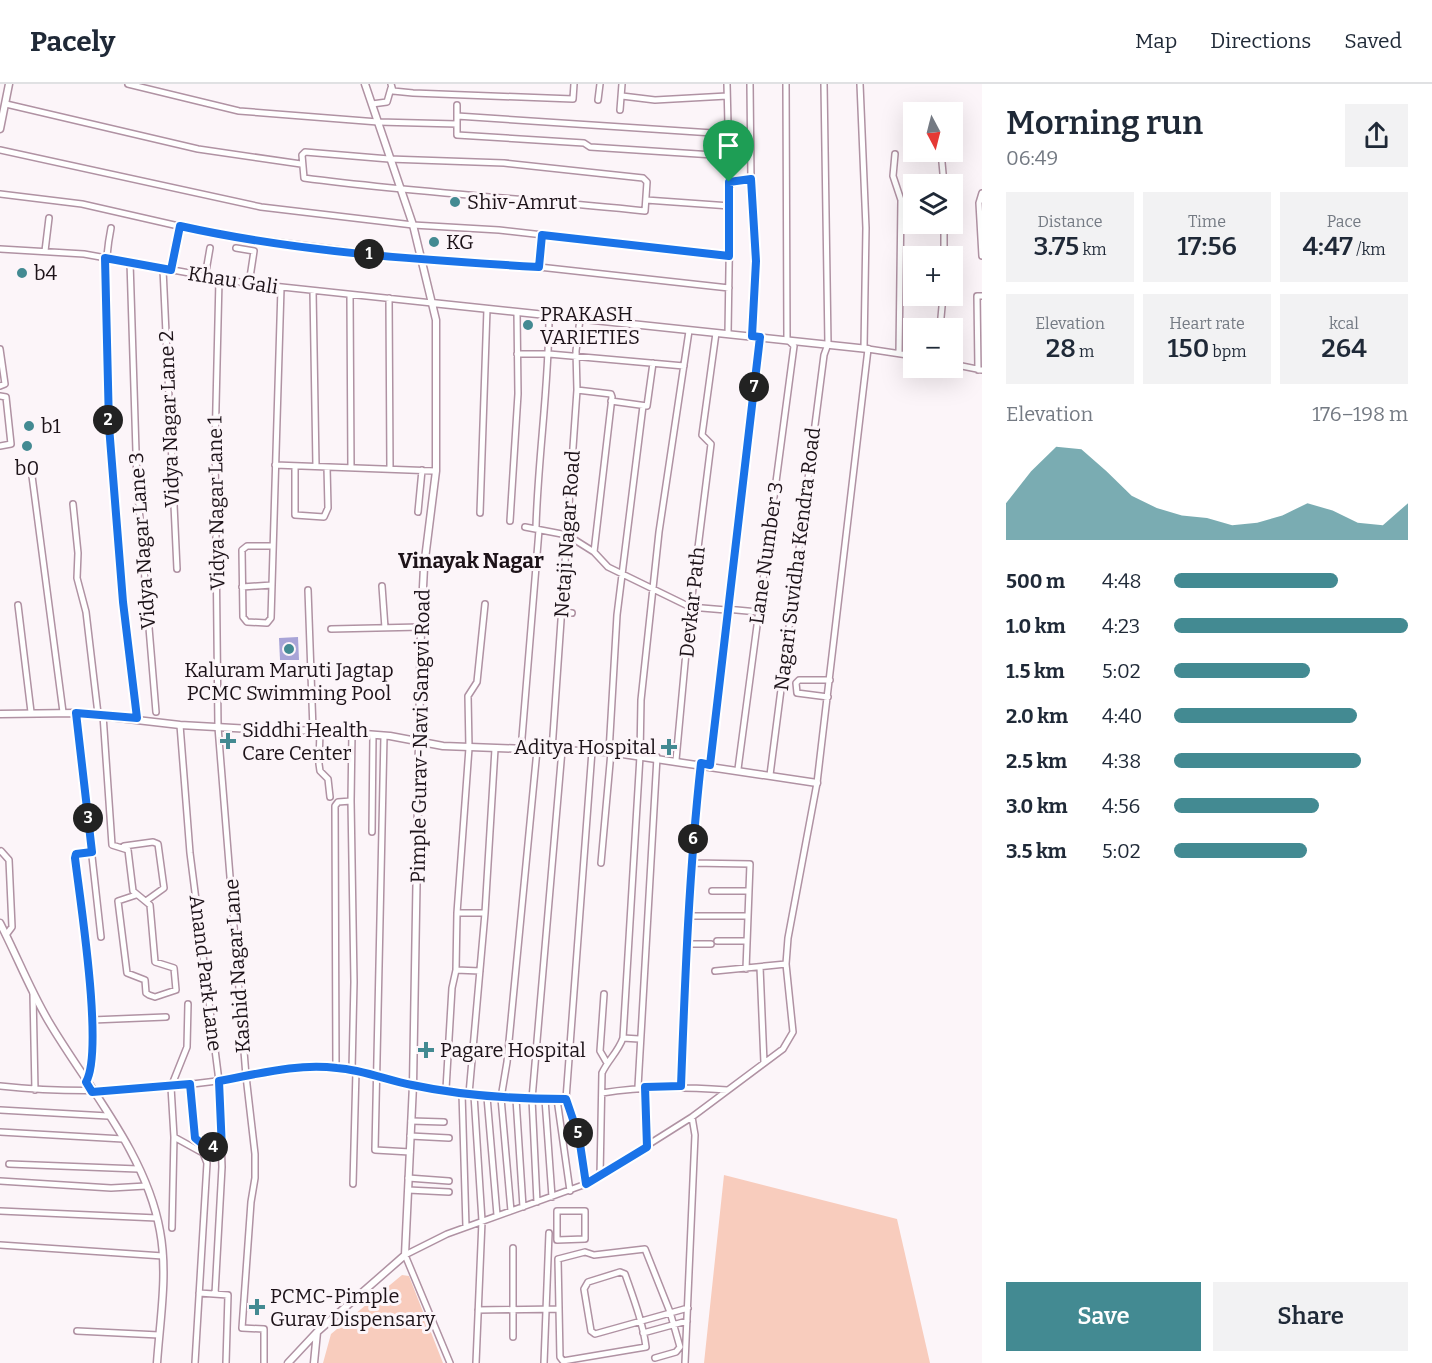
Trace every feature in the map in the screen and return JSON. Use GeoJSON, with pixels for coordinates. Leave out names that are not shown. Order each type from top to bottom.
{"type":"FeatureCollection","features":[{"type":"Feature","properties":{"kind":"street"},"geometry":{"type":"LineString","coordinates":[[0,129],[9,84]]}},
{"type":"Feature","properties":{"kind":"street"},"geometry":{"type":"LineString","coordinates":[[128,84],[239,111],[378,122],[457,124]]}},
{"type":"Feature","properties":{"kind":"street","name":"Pimple Gurav-Navi Sangvi Road"},"geometry":{"type":"LineString","coordinates":[[365,84],[413,225],[432,303],[437,350],[436,471],[424,567],[421,627],[413,1085],[405,1255]]}},
{"type":"Feature","properties":{"kind":"street"},"geometry":{"type":"LineString","coordinates":[[411,84],[411,93]]}},
{"type":"Feature","properties":{"kind":"street"},"geometry":{"type":"LineString","coordinates":[[391,86],[395,91],[411,93],[573,99],[574,84]]}},
{"type":"Feature","properties":{"kind":"street"},"geometry":{"type":"LineString","coordinates":[[598,100],[600,84]]}},
{"type":"Feature","properties":{"kind":"street"},"geometry":{"type":"LineString","coordinates":[[620,110],[622,84]]}},
{"type":"Feature","properties":{"kind":"street"},"geometry":{"type":"LineString","coordinates":[[727,84],[730,206],[728,334]]}},
{"type":"Feature","properties":{"kind":"street"},"geometry":{"type":"LineString","coordinates":[[750,84],[751,179],[756,261],[752,336]]}},
{"type":"Feature","properties":{"kind":"street"},"geometry":{"type":"LineString","coordinates":[[786,84],[787,339]]}},
{"type":"Feature","properties":{"kind":"street","name":"Nagari Suvidha Kendra Road"},"geometry":{"type":"LineString","coordinates":[[770,775],[820,378],[828,344],[824,84]]}},
{"type":"Feature","properties":{"kind":"street"},"geometry":{"type":"LineString","coordinates":[[288,1363],[317,1332],[405,1255],[466,1227],[570,1191],[600,1176],[692,1117],[783,1049],[793,1032],[786,964],[790,923],[817,783],[866,348],[866,228],[860,84]]}},
{"type":"Feature","properties":{"kind":"street"},"geometry":{"type":"LineString","coordinates":[[372,104],[387,102],[391,86]]}},
{"type":"Feature","properties":{"kind":"street"},"geometry":{"type":"LineString","coordinates":[[622,96],[655,100],[727,96]]}},
{"type":"Feature","properties":{"kind":"street"},"geometry":{"type":"LineString","coordinates":[[6,104],[198,149],[302,164]]}},
{"type":"Feature","properties":{"kind":"street"},"geometry":{"type":"LineString","coordinates":[[458,105],[457,135],[529,138],[584,143],[590,147],[729,156]]}},
{"type":"Feature","properties":{"kind":"street"},"geometry":{"type":"LineString","coordinates":[[457,116],[728,134]]}},
{"type":"Feature","properties":{"kind":"street"},"geometry":{"type":"LineString","coordinates":[[0,150],[261,207],[413,225],[542,235],[729,256]]}},
{"type":"Feature","properties":{"kind":"street"},"geometry":{"type":"LineString","coordinates":[[305,152],[389,159],[504,163],[643,178],[647,182],[645,211],[501,196],[400,190],[304,178],[302,164],[305,152]]}},
{"type":"Feature","properties":{"kind":"street"},"geometry":{"type":"LineString","coordinates":[[895,154],[893,176],[901,200],[899,353]]}},
{"type":"Feature","properties":{"kind":"street"},"geometry":{"type":"LineString","coordinates":[[729,182],[751,179]]}},
{"type":"Feature","properties":{"kind":"street"},"geometry":{"type":"LineString","coordinates":[[982,193],[979,203],[982,256]]}},
{"type":"Feature","properties":{"kind":"street"},"geometry":{"type":"LineString","coordinates":[[0,194],[82,204],[180,226],[253,239],[420,260],[539,267],[729,288]]}},
{"type":"Feature","properties":{"kind":"street"},"geometry":{"type":"LineString","coordinates":[[646,200],[730,206]]}},
{"type":"Feature","properties":{"kind":"street"},"geometry":{"type":"LineString","coordinates":[[45,251],[49,218]]}},
{"type":"Feature","properties":{"kind":"street"},"geometry":{"type":"LineString","coordinates":[[171,270],[180,226]]}},
{"type":"Feature","properties":{"kind":"street"},"geometry":{"type":"LineString","coordinates":[[111,228],[105,258],[111,466],[137,718]]}},
{"type":"Feature","properties":{"kind":"street"},"geometry":{"type":"LineString","coordinates":[[539,267],[542,235]]}},
{"type":"Feature","properties":{"kind":"street"},"geometry":{"type":"LineString","coordinates":[[205,277],[210,248]]}},
{"type":"Feature","properties":{"kind":"street"},"geometry":{"type":"LineString","coordinates":[[236,248],[254,252],[249,284]]}},
{"type":"Feature","properties":{"kind":"street","name":"Khau Gali"},"geometry":{"type":"LineString","coordinates":[[0,249],[45,251],[105,258],[249,284],[432,303]]}},
{"type":"Feature","properties":{"kind":"street","name":"Vidya Nagar Lane 3"},"geometry":{"type":"LineString","coordinates":[[130,262],[138,495],[156,712]]}},
{"type":"Feature","properties":{"kind":"street","name":"Vidya Nagar Lane 2"},"geometry":{"type":"LineString","coordinates":[[163,269],[177,569]]}},
{"type":"Feature","properties":{"kind":"street","name":"Vidya Nagar Lane 1"},"geometry":{"type":"LineString","coordinates":[[218,727],[215,447],[219,279]]}},
{"type":"Feature","properties":{"kind":"street"},"geometry":{"type":"LineString","coordinates":[[273,546],[248,546],[242,550],[244,620],[263,623],[270,621],[271,618],[281,288]]}},
{"type":"Feature","properties":{"kind":"street"},"geometry":{"type":"LineString","coordinates":[[314,291],[316,466]]}},
{"type":"Feature","properties":{"kind":"street"},"geometry":{"type":"LineString","coordinates":[[350,295],[351,468]]}},
{"type":"Feature","properties":{"kind":"street"},"geometry":{"type":"LineString","coordinates":[[963,366],[980,370],[977,296],[982,296]]}},
{"type":"Feature","properties":{"kind":"street"},"geometry":{"type":"LineString","coordinates":[[389,298],[390,469]]}},
{"type":"Feature","properties":{"kind":"street"},"geometry":{"type":"LineString","coordinates":[[432,303],[688,331],[787,339],[903,354]]}},
{"type":"Feature","properties":{"kind":"street"},"geometry":{"type":"LineString","coordinates":[[480,513],[487,309]]}},
{"type":"Feature","properties":{"kind":"street"},"geometry":{"type":"LineString","coordinates":[[510,521],[517,312]]}},
{"type":"Feature","properties":{"kind":"street"},"geometry":{"type":"LineString","coordinates":[[521,750],[537,528],[537,473],[549,354],[549,316]]}},
{"type":"Feature","properties":{"kind":"street","name":"Netaji Nagar Road"},"geometry":{"type":"LineString","coordinates":[[552,750],[580,319]]}},
{"type":"Feature","properties":{"kind":"street"},"geometry":{"type":"LineString","coordinates":[[600,1176],[602,1073],[607,1063],[617,1054],[623,1038],[640,756],[641,700],[653,590],[688,331]]}},
{"type":"Feature","properties":{"kind":"street","name":"Devkar Path"},"geometry":{"type":"LineString","coordinates":[[676,760],[690,607],[711,444],[702,435],[716,333]]}},
{"type":"Feature","properties":{"kind":"street"},"geometry":{"type":"LineString","coordinates":[[710,765],[726,610],[760,337]]}},
{"type":"Feature","properties":{"kind":"street","name":"Lane Number 3"},"geometry":{"type":"LineString","coordinates":[[738,769],[794,346],[787,339]]}},
{"type":"Feature","properties":{"kind":"street"},"geometry":{"type":"LineString","coordinates":[[0,349],[5,384],[0,386]]}},
{"type":"Feature","properties":{"kind":"street"},"geometry":{"type":"LineString","coordinates":[[517,354],[549,354],[684,366]]}},
{"type":"Feature","properties":{"kind":"street"},"geometry":{"type":"LineString","coordinates":[[611,401],[647,406],[653,363]]}},
{"type":"Feature","properties":{"kind":"street"},"geometry":{"type":"LineString","coordinates":[[577,390],[611,394],[594,552]]}},
{"type":"Feature","properties":{"kind":"street"},"geometry":{"type":"LineString","coordinates":[[0,396],[6,396],[11,444],[0,446]]}},
{"type":"Feature","properties":{"kind":"street"},"geometry":{"type":"LineString","coordinates":[[601,863],[622,574],[643,406]]}},
{"type":"Feature","properties":{"kind":"street"},"geometry":{"type":"LineString","coordinates":[[275,465],[436,471]]}},
{"type":"Feature","properties":{"kind":"street"},"geometry":{"type":"LineString","coordinates":[[295,466],[294,512],[297,516],[327,515],[327,467]]}},
{"type":"Feature","properties":{"kind":"street"},"geometry":{"type":"LineString","coordinates":[[418,512],[422,471]]}},
{"type":"Feature","properties":{"kind":"street"},"geometry":{"type":"LineString","coordinates":[[32,476],[63,712]]}},
{"type":"Feature","properties":{"kind":"street"},"geometry":{"type":"LineString","coordinates":[[73,504],[78,553],[77,578],[86,612],[100,714],[112,845],[123,847],[153,842],[158,844],[164,888],[146,901]]}},
{"type":"Feature","properties":{"kind":"street"},"geometry":{"type":"LineString","coordinates":[[525,527],[567,535],[594,552],[608,567],[690,607],[758,612]]}},
{"type":"Feature","properties":{"kind":"street"},"geometry":{"type":"LineString","coordinates":[[242,586],[272,585]]}},
{"type":"Feature","properties":{"kind":"street"},"geometry":{"type":"LineString","coordinates":[[382,586],[385,628]]}},
{"type":"Feature","properties":{"kind":"street"},"geometry":{"type":"LineString","coordinates":[[308,590],[319,764],[320,771],[328,779],[330,797]]}},
{"type":"Feature","properties":{"kind":"street"},"geometry":{"type":"LineString","coordinates":[[446,1089],[452,988],[456,970],[457,913],[469,748],[468,696],[477,682],[485,604]]}},
{"type":"Feature","properties":{"kind":"street"},"geometry":{"type":"LineString","coordinates":[[18,605],[31,712]]}},
{"type":"Feature","properties":{"kind":"street"},"geometry":{"type":"LineString","coordinates":[[562,612],[572,613]]}},
{"type":"Feature","properties":{"kind":"street"},"geometry":{"type":"LineString","coordinates":[[331,629],[421,627]]}},
{"type":"Feature","properties":{"kind":"street"},"geometry":{"type":"LineString","coordinates":[[828,697],[797,693],[796,682],[799,680],[830,680]]}},
{"type":"Feature","properties":{"kind":"street"},"geometry":{"type":"LineString","coordinates":[[0,714],[63,712],[100,714],[218,727],[289,731],[317,730],[384,736],[495,750],[610,752],[701,763],[817,783]]}},
{"type":"Feature","properties":{"kind":"street"},"geometry":{"type":"LineString","coordinates":[[76,713],[101,937]]}},
{"type":"Feature","properties":{"kind":"street","name":"Anand Park Lane"},"geometry":{"type":"LineString","coordinates":[[180,724],[190,853],[219,1081],[222,1150],[215,1294]]}},
{"type":"Feature","properties":{"kind":"street","name":"Kashid Nagar Lane"},"geometry":{"type":"LineString","coordinates":[[218,727],[255,1178],[251,1202],[242,1328],[264,1329],[264,1363]]}},
{"type":"Feature","properties":{"kind":"street"},"geometry":{"type":"LineString","coordinates":[[352,734],[354,982],[352,1185]]}},
{"type":"Feature","properties":{"kind":"street"},"geometry":{"type":"LineString","coordinates":[[372,832],[373,735]]}},
{"type":"Feature","properties":{"kind":"street"},"geometry":{"type":"LineString","coordinates":[[384,736],[375,1150],[410,1152]]}},
{"type":"Feature","properties":{"kind":"street"},"geometry":{"type":"LineString","coordinates":[[476,1363],[482,1221],[471,1095],[495,750]]}},
{"type":"Feature","properties":{"kind":"street"},"geometry":{"type":"LineString","coordinates":[[511,1211],[501,1098],[507,1062],[537,750]]}},
{"type":"Feature","properties":{"kind":"street"},"geometry":{"type":"LineString","coordinates":[[537,1202],[532,1099],[562,750]]}},
{"type":"Feature","properties":{"kind":"street"},"geometry":{"type":"LineString","coordinates":[[586,1184],[579,1137],[566,1099],[592,751]]}},
{"type":"Feature","properties":{"kind":"street"},"geometry":{"type":"LineString","coordinates":[[638,1088],[639,1039],[657,758]]}},
{"type":"Feature","properties":{"kind":"street"},"geometry":{"type":"LineString","coordinates":[[681,1086],[687,916],[701,763]]}},
{"type":"Feature","properties":{"kind":"street"},"geometry":{"type":"LineString","coordinates":[[336,1067],[335,806],[338,802],[351,801]]}},
{"type":"Feature","properties":{"kind":"street"},"geometry":{"type":"LineString","coordinates":[[123,847],[128,850],[133,891],[150,905],[156,962],[172,966],[176,990],[155,997],[146,993],[145,980],[127,973],[118,901],[136,895]]}},
{"type":"Feature","properties":{"kind":"street"},"geometry":{"type":"LineString","coordinates":[[1,851],[9,860],[12,927],[6,935]]}},
{"type":"Feature","properties":{"kind":"street"},"geometry":{"type":"LineString","coordinates":[[86,1082],[92,1072],[92,1020],[75,858],[76,854],[92,852]]}},
{"type":"Feature","properties":{"kind":"street"},"geometry":{"type":"LineString","coordinates":[[692,863],[750,864],[746,916],[746,969]]}},
{"type":"Feature","properties":{"kind":"street"},"geometry":{"type":"LineString","coordinates":[[712,891],[749,891]]}},
{"type":"Feature","properties":{"kind":"street"},"geometry":{"type":"LineString","coordinates":[[457,913],[485,913]]}},
{"type":"Feature","properties":{"kind":"street"},"geometry":{"type":"LineString","coordinates":[[687,916],[746,916]]}},
{"type":"Feature","properties":{"kind":"street"},"geometry":{"type":"LineString","coordinates":[[0,923],[33,993],[123,1139],[146,1186],[157,1218],[163,1256],[157,1363]]}},
{"type":"Feature","properties":{"kind":"street"},"geometry":{"type":"LineString","coordinates":[[686,944],[746,941]]}},
{"type":"Feature","properties":{"kind":"street"},"geometry":{"type":"LineString","coordinates":[[715,971],[786,964]]}},
{"type":"Feature","properties":{"kind":"street"},"geometry":{"type":"LineString","coordinates":[[760,967],[764,1063]]}},
{"type":"Feature","properties":{"kind":"street"},"geometry":{"type":"LineString","coordinates":[[456,970],[480,971]]}},
{"type":"Feature","properties":{"kind":"street"},"geometry":{"type":"LineString","coordinates":[[33,993],[35,1090]]}},
{"type":"Feature","properties":{"kind":"street"},"geometry":{"type":"LineString","coordinates":[[604,994],[600,1051],[607,1063]]}},
{"type":"Feature","properties":{"kind":"street"},"geometry":{"type":"LineString","coordinates":[[172,1228],[174,1137],[171,1087],[187,1047],[188,1004]]}},
{"type":"Feature","properties":{"kind":"street"},"geometry":{"type":"LineString","coordinates":[[92,1020],[166,1017]]}},
{"type":"Feature","properties":{"kind":"street"},"geometry":{"type":"LineString","coordinates":[[623,1038],[639,1039]]}},
{"type":"Feature","properties":{"kind":"street"},"geometry":{"type":"LineString","coordinates":[[0,1086],[92,1092],[171,1087],[306,1066],[354,1070],[413,1085],[471,1095],[516,1099],[566,1099]]}},
{"type":"Feature","properties":{"kind":"street"},"geometry":{"type":"LineString","coordinates":[[190,1084],[195,1138],[201,1143],[222,1150]]}},
{"type":"Feature","properties":{"kind":"street"},"geometry":{"type":"LineString","coordinates":[[602,1093],[645,1087],[681,1086],[727,1090]]}},
{"type":"Feature","properties":{"kind":"street"},"geometry":{"type":"LineString","coordinates":[[645,1087],[647,1147]]}},
{"type":"Feature","properties":{"kind":"street"},"geometry":{"type":"LineString","coordinates":[[462,1093],[466,1227]]}},
{"type":"Feature","properties":{"kind":"street"},"geometry":{"type":"LineString","coordinates":[[487,1097],[497,1215]]}},
{"type":"Feature","properties":{"kind":"street"},"geometry":{"type":"LineString","coordinates":[[516,1099],[523,1207]]}},
{"type":"Feature","properties":{"kind":"street"},"geometry":{"type":"LineString","coordinates":[[544,1099],[552,1197]]}},
{"type":"Feature","properties":{"kind":"street"},"geometry":{"type":"LineString","coordinates":[[557,1099],[570,1191]]}},
{"type":"Feature","properties":{"kind":"street"},"geometry":{"type":"LineString","coordinates":[[0,1110],[108,1116]]}},
{"type":"Feature","properties":{"kind":"street"},"geometry":{"type":"LineString","coordinates":[[685,1363],[695,1135],[692,1117]]}},
{"type":"Feature","properties":{"kind":"street"},"geometry":{"type":"LineString","coordinates":[[411,1121],[444,1122]]}},
{"type":"Feature","properties":{"kind":"street"},"geometry":{"type":"LineString","coordinates":[[0,1132],[123,1139]]}},
{"type":"Feature","properties":{"kind":"street"},"geometry":{"type":"LineString","coordinates":[[410,1136],[449,1138]]}},
{"type":"Feature","properties":{"kind":"street"},"geometry":{"type":"LineString","coordinates":[[174,1137],[203,1153],[206,1158],[195,1363]]}},
{"type":"Feature","properties":{"kind":"street"},"geometry":{"type":"LineString","coordinates":[[9,1164],[138,1169]]}},
{"type":"Feature","properties":{"kind":"street"},"geometry":{"type":"LineString","coordinates":[[408,1178],[449,1181]]}},
{"type":"Feature","properties":{"kind":"street"},"geometry":{"type":"LineString","coordinates":[[0,1181],[111,1188],[146,1186]]}},
{"type":"Feature","properties":{"kind":"street"},"geometry":{"type":"LineString","coordinates":[[408,1190],[449,1192]]}},
{"type":"Feature","properties":{"kind":"street"},"geometry":{"type":"LineString","coordinates":[[0,1211],[157,1218]]}},
{"type":"Feature","properties":{"kind":"street"},"geometry":{"type":"LineString","coordinates":[[548,1241],[585,1239],[585,1211],[557,1212],[557,1240]]}},
{"type":"Feature","properties":{"kind":"street"},"geometry":{"type":"LineString","coordinates":[[544,1363],[549,1233]]}},
{"type":"Feature","properties":{"kind":"street"},"geometry":{"type":"LineString","coordinates":[[0,1245],[163,1256]]}},
{"type":"Feature","properties":{"kind":"street"},"geometry":{"type":"LineString","coordinates":[[654,1358],[679,1349],[670,1312],[646,1250],[642,1247],[594,1255],[585,1252],[560,1257],[557,1269],[560,1357],[563,1361],[647,1346],[639,1320],[624,1273],[585,1283],[584,1290],[592,1333],[598,1334],[639,1320],[670,1312],[688,1308]]}},
{"type":"Feature","properties":{"kind":"street"},"geometry":{"type":"LineString","coordinates":[[513,1248],[513,1337]]}},
{"type":"Feature","properties":{"kind":"street"},"geometry":{"type":"LineString","coordinates":[[405,1255],[450,1363]]}},
{"type":"Feature","properties":{"kind":"street"},"geometry":{"type":"LineString","coordinates":[[200,1293],[228,1295],[226,1363]]}},
{"type":"Feature","properties":{"kind":"street"},"geometry":{"type":"LineString","coordinates":[[478,1310],[559,1309]]}},
{"type":"Feature","properties":{"kind":"street"},"geometry":{"type":"LineString","coordinates":[[643,1333],[687,1321]]}},
{"type":"Feature","properties":{"kind":"street"},"geometry":{"type":"LineString","coordinates":[[76,1331],[159,1335]]}},
{"type":"Feature","properties":{"kind":"street"},"geometry":{"type":"LineString","coordinates":[[314,1363],[317,1332]]}},
{"type":"Feature","properties":{"kind":"shaded area","name":"Kaluram Maruti Jagtap PCMC Swimming Pool"},"geometry":{"type":"Polygon","coordinates":[[[298,637],[299,660],[280,660],[279,638],[298,637]]]}},
{"type":"Feature","properties":{"kind":"shaded area"},"geometry":{"type":"Polygon","coordinates":[[[724,1175],[897,1219],[930,1363],[704,1363],[724,1175]]]}},
{"type":"Feature","properties":{"kind":"shaded area"},"geometry":{"type":"Polygon","coordinates":[[[402,1275],[409,1276],[443,1363],[323,1363],[331,1334],[402,1275]]]}},
{"type":"Feature","properties":{"kind":"place","name":"Shiv-Amrut"},"geometry":{"type":"Point","coordinates":[455,202]}},
{"type":"Feature","properties":{"kind":"place","name":"KG"},"geometry":{"type":"Point","coordinates":[434,242]}},
{"type":"Feature","properties":{"kind":"place","name":"b4"},"geometry":{"type":"Point","coordinates":[22,273]}},
{"type":"Feature","properties":{"kind":"place","name":"PRAKASH VARIETIES"},"geometry":{"type":"Point","coordinates":[528,325]}},
{"type":"Feature","properties":{"kind":"place","name":"b1"},"geometry":{"type":"Point","coordinates":[29,426]}},
{"type":"Feature","properties":{"kind":"place","name":"b0"},"geometry":{"type":"Point","coordinates":[27,446]}},
{"type":"Feature","properties":{"kind":"place","name":"Kaluram Maruti Jagtap PCMC Swimming Pool"},"geometry":{"type":"Point","coordinates":[289,649]}},
{"type":"Feature","properties":{"kind":"place","name":"Siddhi Health Care Center"},"geometry":{"type":"Point","coordinates":[228,741]}},
{"type":"Feature","properties":{"kind":"place","name":"Aditya Hospital"},"geometry":{"type":"Point","coordinates":[669,747]}},
{"type":"Feature","properties":{"kind":"place","name":"Pagare Hospital"},"geometry":{"type":"Point","coordinates":[426,1050]}},
{"type":"Feature","properties":{"kind":"place","name":"PCMC-Pimple Gurav Dispensary"},"geometry":{"type":"Point","coordinates":[257,1307]}},
{"type":"Feature","properties":{"kind":"district","name":"Vinayak Nagar"},"geometry":{"type":"Point","coordinates":[471,561]}},
{"type":"Feature","properties":{"kind":"route"},"geometry":{"type":"LineString","coordinates":[[751,179],[756,261],[752,336],[760,337],[725,617],[710,765],[701,763],[695,814],[687,916],[681,1086],[645,1087],[647,1147],[586,1184],[579,1137],[566,1099],[501,1098],[474,1095],[413,1085],[336,1067],[306,1066],[219,1081],[222,1150],[201,1143],[195,1138],[190,1084],[147,1090],[92,1092],[86,1082],[92,1072],[93,1033],[75,855],[92,852],[76,713],[137,718],[123,602],[112,477],[105,258],[171,270],[180,226],[253,239],[420,260],[539,267],[542,235],[729,256],[729,182],[751,179]]}}]}
